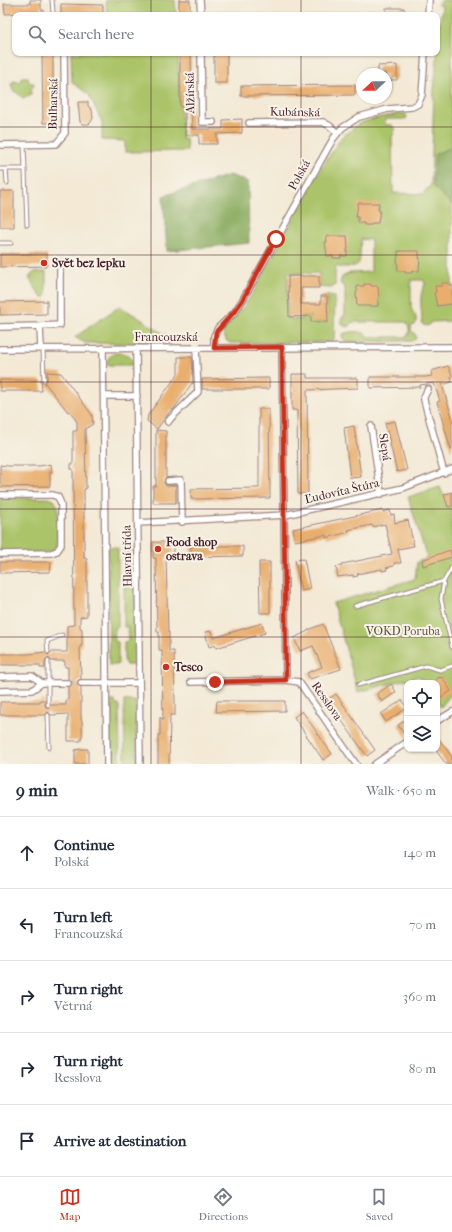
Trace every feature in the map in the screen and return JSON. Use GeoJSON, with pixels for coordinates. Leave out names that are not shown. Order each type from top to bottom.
{"type":"FeatureCollection","features":[{"type":"Feature","properties":{"kind":"street"},"geometry":{"type":"LineString","coordinates":[[200,0],[200,12]]}},
{"type":"Feature","properties":{"kind":"street"},"geometry":{"type":"LineString","coordinates":[[428,12],[429,0]]}},
{"type":"Feature","properties":{"kind":"street","name":"Bulharská"},"geometry":{"type":"LineString","coordinates":[[0,145],[56,144],[65,133],[64,56]]}},
{"type":"Feature","properties":{"kind":"street","name":"Alžírská"},"geometry":{"type":"LineString","coordinates":[[201,56],[202,122],[213,122]]}},
{"type":"Feature","properties":{"kind":"street","name":"Polská"},"geometry":{"type":"LineString","coordinates":[[214,348],[216,332],[242,301],[326,150],[337,133],[347,124],[366,114],[417,105],[422,95],[425,56]]}},
{"type":"Feature","properties":{"kind":"street","name":"Kubánská"},"geometry":{"type":"LineString","coordinates":[[249,123],[323,122],[337,133]]}},
{"type":"Feature","properties":{"kind":"street"},"geometry":{"type":"LineString","coordinates":[[0,327],[60,326],[60,269]]}},
{"type":"Feature","properties":{"kind":"street"},"geometry":{"type":"LineString","coordinates":[[40,326],[42,349]]}},
{"type":"Feature","properties":{"kind":"street"},"geometry":{"type":"LineString","coordinates":[[282,347],[286,680]]}},
{"type":"Feature","properties":{"kind":"street","name":"Francouzská"},"geometry":{"type":"LineString","coordinates":[[0,349],[452,347]]}},
{"type":"Feature","properties":{"kind":"street","name":"Hlavní třída"},"geometry":{"type":"LineString","coordinates":[[104,348],[107,764]]}},
{"type":"Feature","properties":{"kind":"street","name":"Hlavní třída"},"geometry":{"type":"LineString","coordinates":[[136,348],[140,764]]}},
{"type":"Feature","properties":{"kind":"street"},"geometry":{"type":"LineString","coordinates":[[168,422],[198,392],[196,348]]}},
{"type":"Feature","properties":{"kind":"street"},"geometry":{"type":"LineString","coordinates":[[428,390],[424,400],[444,473]]}},
{"type":"Feature","properties":{"kind":"street"},"geometry":{"type":"LineString","coordinates":[[104,396],[137,396]]}},
{"type":"Feature","properties":{"kind":"street","name":"Slepá"},"geometry":{"type":"LineString","coordinates":[[371,426],[381,494]]}},
{"type":"Feature","properties":{"kind":"street","name":"Ľudovíta Štúra"},"geometry":{"type":"LineString","coordinates":[[138,523],[182,522],[285,515],[403,488],[452,469]]}},
{"type":"Feature","properties":{"kind":"street"},"geometry":{"type":"LineString","coordinates":[[168,481],[181,480],[182,522]]}},
{"type":"Feature","properties":{"kind":"street"},"geometry":{"type":"LineString","coordinates":[[0,495],[53,494],[58,497],[62,504],[62,545],[57,551],[51,553],[0,554]]}},
{"type":"Feature","properties":{"kind":"street"},"geometry":{"type":"LineString","coordinates":[[0,677],[32,676],[45,683],[68,683]]}},
{"type":"Feature","properties":{"kind":"street","name":"Resslova"},"geometry":{"type":"LineString","coordinates":[[191,682],[286,680],[299,682],[356,764]]}},
{"type":"Feature","properties":{"kind":"street"},"geometry":{"type":"LineString","coordinates":[[0,691],[32,690],[45,683]]}},
{"type":"Feature","properties":{"kind":"street"},"geometry":{"type":"LineString","coordinates":[[81,683],[139,683]]}},
{"type":"Feature","properties":{"kind":"street"},"geometry":{"type":"LineString","coordinates":[[440,719],[452,712]]}},
{"type":"Feature","properties":{"kind":"street"},"geometry":{"type":"LineString","coordinates":[[374,764],[404,744]]}},
{"type":"Feature","properties":{"kind":"lane"},"geometry":{"type":"LineString","coordinates":[[52,0],[53,12]]}},
{"type":"Feature","properties":{"kind":"lane"},"geometry":{"type":"LineString","coordinates":[[24,144],[27,225]]}},
{"type":"Feature","properties":{"kind":"lane"},"geometry":{"type":"LineString","coordinates":[[0,169],[25,169]]}},
{"type":"Feature","properties":{"kind":"lane"},"geometry":{"type":"LineString","coordinates":[[6,169],[7,183]]}},
{"type":"Feature","properties":{"kind":"lane"},"geometry":{"type":"LineString","coordinates":[[0,243],[11,242]]}},
{"type":"Feature","properties":{"kind":"lane"},"geometry":{"type":"LineString","coordinates":[[42,349],[44,380]]}},
{"type":"Feature","properties":{"kind":"lane"},"geometry":{"type":"LineString","coordinates":[[452,567],[444,580],[441,599],[452,647]]}},
{"type":"Feature","properties":{"kind":"lane"},"geometry":{"type":"LineString","coordinates":[[355,606],[444,580]]}},
{"type":"Feature","properties":{"kind":"lane"},"geometry":{"type":"LineString","coordinates":[[48,652],[47,641],[62,635]]}},
{"type":"Feature","properties":{"kind":"lane"},"geometry":{"type":"LineString","coordinates":[[48,661],[45,683],[48,705]]}},
{"type":"Feature","properties":{"kind":"lane"},"geometry":{"type":"LineString","coordinates":[[358,685],[426,666],[440,670],[452,666]]}},
{"type":"Feature","properties":{"kind":"lane"},"geometry":{"type":"LineString","coordinates":[[48,715],[49,748]]}},
{"type":"Feature","properties":{"kind":"green space"},"geometry":{"type":"Polygon","coordinates":[[[106,0],[175,0],[176,12],[107,12],[106,0]]]}},
{"type":"Feature","properties":{"kind":"green space"},"geometry":{"type":"Polygon","coordinates":[[[442,0],[452,0],[452,321],[431,322],[428,326],[423,325],[421,297],[425,285],[424,280],[411,280],[411,307],[416,317],[416,322],[415,325],[411,326],[411,331],[415,334],[416,339],[411,341],[346,342],[342,337],[343,334],[349,332],[361,332],[368,337],[407,337],[409,331],[409,327],[406,322],[352,322],[350,326],[347,327],[342,323],[341,320],[345,315],[345,287],[340,283],[342,277],[350,273],[371,272],[371,240],[361,239],[360,260],[356,265],[335,267],[335,286],[331,288],[319,287],[319,273],[287,274],[288,319],[301,319],[301,316],[311,316],[312,322],[327,322],[327,295],[335,297],[334,340],[332,342],[230,343],[223,334],[224,329],[253,293],[323,165],[342,137],[360,123],[381,117],[405,113],[407,118],[385,119],[385,125],[392,125],[395,130],[392,137],[393,193],[422,194],[431,185],[434,90],[437,56],[440,56],[442,5],[437,5],[442,0]]]}},
{"type":"Feature","properties":{"kind":"green space"},"geometry":{"type":"Polygon","coordinates":[[[71,56],[178,56],[182,138],[186,138],[187,151],[125,152],[125,141],[102,140],[102,122],[89,95],[72,82],[71,56]]]}},
{"type":"Feature","properties":{"kind":"green space"},"geometry":{"type":"Polygon","coordinates":[[[22,77],[28,77],[29,83],[34,83],[31,89],[31,95],[23,98],[13,91],[11,83],[14,81],[20,82],[22,77]]]}},
{"type":"Feature","properties":{"kind":"green space"},"geometry":{"type":"Polygon","coordinates":[[[452,147],[452,205],[433,186],[435,154],[452,147]]]}},
{"type":"Feature","properties":{"kind":"green space"},"geometry":{"type":"Polygon","coordinates":[[[230,175],[248,182],[249,243],[167,251],[163,196],[230,175]]]}},
{"type":"Feature","properties":{"kind":"green space"},"geometry":{"type":"Polygon","coordinates":[[[34,272],[46,272],[46,297],[41,297],[29,278],[34,272]]]}},
{"type":"Feature","properties":{"kind":"green space"},"geometry":{"type":"Polygon","coordinates":[[[120,306],[172,339],[172,344],[85,343],[75,337],[120,306]]]}},
{"type":"Feature","properties":{"kind":"green space"},"geometry":{"type":"Polygon","coordinates":[[[116,353],[128,355],[132,359],[133,365],[107,365],[109,357],[116,353]]]}},
{"type":"Feature","properties":{"kind":"green space","name":"VOKD Poruba"},"geometry":{"type":"Polygon","coordinates":[[[440,487],[443,495],[452,493],[452,693],[441,707],[440,680],[422,680],[419,676],[358,692],[333,603],[415,579],[417,562],[427,558],[408,497],[440,487]]]}},
{"type":"Feature","properties":{"kind":"green space"},"geometry":{"type":"Polygon","coordinates":[[[0,498],[49,498],[54,500],[58,507],[57,546],[53,550],[47,552],[0,552],[0,498]]]}},
{"type":"Feature","properties":{"kind":"green space"},"geometry":{"type":"Polygon","coordinates":[[[110,547],[118,548],[118,627],[114,628],[115,642],[118,642],[117,665],[109,665],[108,549],[110,547]]]}},
{"type":"Feature","properties":{"kind":"green space"},"geometry":{"type":"Polygon","coordinates":[[[124,547],[132,547],[135,549],[136,665],[126,665],[124,661],[124,642],[128,641],[128,627],[124,627],[124,547]]]}},
{"type":"Feature","properties":{"kind":"green space"},"geometry":{"type":"Polygon","coordinates":[[[110,701],[115,701],[115,705],[119,705],[120,764],[110,764],[110,701]]]}},
{"type":"Feature","properties":{"kind":"green space"},"geometry":{"type":"Polygon","coordinates":[[[124,701],[135,701],[136,703],[137,764],[125,764],[124,701]]]}},
{"type":"Feature","properties":{"kind":"building"},"geometry":{"type":"Polygon","coordinates":[[[30,0],[41,0],[41,10],[44,10],[44,12],[12,12],[12,14],[5,14],[4,4],[30,4],[30,0]]]}},
{"type":"Feature","properties":{"kind":"building"},"geometry":{"type":"Polygon","coordinates":[[[179,0],[190,0],[190,12],[179,12],[179,0]]]}},
{"type":"Feature","properties":{"kind":"building"},"geometry":{"type":"Polygon","coordinates":[[[61,4],[103,5],[103,12],[61,12],[61,4]]]}},
{"type":"Feature","properties":{"kind":"building"},"geometry":{"type":"Polygon","coordinates":[[[386,8],[404,8],[404,12],[386,12],[386,8]]]}},
{"type":"Feature","properties":{"kind":"building"},"geometry":{"type":"Polygon","coordinates":[[[42,56],[53,56],[53,123],[43,123],[42,56]]]}},
{"type":"Feature","properties":{"kind":"building"},"geometry":{"type":"Polygon","coordinates":[[[180,56],[191,56],[192,129],[223,129],[223,120],[242,119],[242,133],[217,134],[217,144],[199,144],[199,135],[185,135],[185,107],[180,107],[180,56]]]}},
{"type":"Feature","properties":{"kind":"building"},"geometry":{"type":"Polygon","coordinates":[[[214,56],[227,56],[227,83],[214,83],[214,56]]]}},
{"type":"Feature","properties":{"kind":"building"},"geometry":{"type":"Polygon","coordinates":[[[397,65],[397,80],[392,80],[392,68],[378,68],[378,66],[397,65]]]}},
{"type":"Feature","properties":{"kind":"building"},"geometry":{"type":"Polygon","coordinates":[[[355,85],[355,95],[241,96],[241,86],[355,85]]]}},
{"type":"Feature","properties":{"kind":"building"},"geometry":{"type":"Polygon","coordinates":[[[78,102],[88,102],[88,106],[92,110],[93,118],[89,124],[82,124],[80,122],[78,102]]]}},
{"type":"Feature","properties":{"kind":"building"},"geometry":{"type":"Polygon","coordinates":[[[0,191],[14,191],[14,227],[0,227],[0,191]]]}},
{"type":"Feature","properties":{"kind":"building"},"geometry":{"type":"Polygon","coordinates":[[[358,203],[379,203],[378,210],[380,210],[378,223],[364,225],[364,223],[358,223],[358,217],[356,217],[358,203]]]}},
{"type":"Feature","properties":{"kind":"building"},"geometry":{"type":"Polygon","coordinates":[[[326,236],[347,236],[347,256],[333,258],[333,256],[327,256],[325,242],[327,242],[326,236]]]}},
{"type":"Feature","properties":{"kind":"building"},"geometry":{"type":"Polygon","coordinates":[[[398,251],[419,251],[419,271],[405,273],[405,271],[398,271],[398,251]]]}},
{"type":"Feature","properties":{"kind":"building"},"geometry":{"type":"Polygon","coordinates":[[[0,254],[47,254],[47,266],[0,267],[0,254]]]}},
{"type":"Feature","properties":{"kind":"building"},"geometry":{"type":"Polygon","coordinates":[[[288,276],[319,276],[319,288],[301,288],[301,304],[321,304],[321,296],[327,296],[328,322],[311,322],[311,316],[289,317],[288,276]]]}},
{"type":"Feature","properties":{"kind":"building"},"geometry":{"type":"Polygon","coordinates":[[[442,283],[449,283],[449,285],[452,285],[452,304],[437,306],[434,293],[436,292],[435,286],[442,286],[442,283]]]}},
{"type":"Feature","properties":{"kind":"building"},"geometry":{"type":"Polygon","coordinates":[[[364,284],[378,286],[378,306],[357,306],[357,286],[364,286],[364,284]]]}},
{"type":"Feature","properties":{"kind":"building"},"geometry":{"type":"Polygon","coordinates":[[[47,301],[47,314],[0,315],[0,302],[47,301]]]}},
{"type":"Feature","properties":{"kind":"building"},"geometry":{"type":"Polygon","coordinates":[[[178,357],[192,357],[193,384],[192,383],[173,410],[171,410],[157,429],[147,421],[148,415],[178,374],[178,357]]]}},
{"type":"Feature","properties":{"kind":"building"},"geometry":{"type":"Polygon","coordinates":[[[448,366],[452,375],[452,382],[442,385],[452,417],[452,450],[437,402],[440,401],[434,383],[420,385],[420,387],[370,388],[370,377],[425,377],[432,376],[431,371],[448,366]]]}},
{"type":"Feature","properties":{"kind":"building"},"geometry":{"type":"Polygon","coordinates":[[[47,372],[61,373],[92,415],[93,424],[85,429],[86,489],[84,489],[84,558],[87,559],[87,616],[80,617],[80,628],[82,629],[82,646],[80,646],[81,679],[77,683],[81,687],[81,741],[68,741],[68,714],[51,715],[48,712],[45,715],[0,715],[0,702],[40,702],[40,700],[45,700],[45,706],[48,708],[51,705],[66,705],[66,700],[68,700],[68,687],[72,683],[68,679],[68,667],[65,667],[65,661],[51,661],[47,658],[45,661],[45,668],[40,668],[40,665],[0,665],[0,654],[30,654],[45,652],[48,655],[51,652],[67,652],[67,626],[74,625],[73,469],[71,469],[71,464],[73,464],[73,431],[77,431],[77,422],[70,411],[68,412],[45,383],[47,380],[47,372]]]}},
{"type":"Feature","properties":{"kind":"building"},"geometry":{"type":"Polygon","coordinates":[[[292,374],[307,374],[307,378],[358,378],[358,388],[307,390],[308,494],[298,494],[297,410],[292,410],[292,374]]]}},
{"type":"Feature","properties":{"kind":"building"},"geometry":{"type":"Polygon","coordinates":[[[269,378],[269,389],[202,389],[202,379],[269,378]]]}},
{"type":"Feature","properties":{"kind":"building"},"geometry":{"type":"Polygon","coordinates":[[[0,380],[41,380],[42,391],[0,391],[0,380]]]}},
{"type":"Feature","properties":{"kind":"building"},"geometry":{"type":"Polygon","coordinates":[[[259,409],[269,409],[270,498],[191,499],[191,489],[259,488],[259,409]]]}},
{"type":"Feature","properties":{"kind":"building"},"geometry":{"type":"Polygon","coordinates":[[[395,421],[407,470],[397,472],[385,423],[395,421]]]}},
{"type":"Feature","properties":{"kind":"building"},"geometry":{"type":"Polygon","coordinates":[[[354,426],[361,477],[350,478],[344,428],[354,426]]]}},
{"type":"Feature","properties":{"kind":"building"},"geometry":{"type":"Polygon","coordinates":[[[156,430],[166,431],[166,477],[164,482],[166,486],[176,485],[176,503],[153,503],[153,486],[156,486],[156,430]]]}},
{"type":"Feature","properties":{"kind":"building"},"geometry":{"type":"Polygon","coordinates":[[[51,464],[52,472],[50,472],[50,486],[0,487],[0,465],[39,466],[51,464]]]}},
{"type":"Feature","properties":{"kind":"building"},"geometry":{"type":"Polygon","coordinates":[[[452,492],[452,506],[448,507],[444,495],[452,492]]]}},
{"type":"Feature","properties":{"kind":"building"},"geometry":{"type":"Polygon","coordinates":[[[383,510],[383,512],[390,510],[391,515],[394,514],[395,523],[408,520],[414,546],[398,549],[401,563],[394,563],[394,566],[386,568],[387,570],[382,571],[382,569],[357,574],[358,576],[353,577],[353,575],[338,577],[336,567],[342,566],[342,564],[392,554],[385,524],[348,530],[349,532],[326,538],[326,535],[295,541],[293,529],[383,510]]]}},
{"type":"Feature","properties":{"kind":"building"},"geometry":{"type":"Polygon","coordinates":[[[153,542],[173,542],[173,558],[166,558],[169,651],[174,651],[175,702],[175,715],[170,715],[169,764],[158,764],[158,735],[160,735],[160,717],[163,720],[162,650],[159,650],[159,632],[157,632],[156,558],[153,558],[153,542]]]}},
{"type":"Feature","properties":{"kind":"building"},"geometry":{"type":"Polygon","coordinates":[[[191,546],[243,546],[243,556],[191,557],[191,546]]]}},
{"type":"Feature","properties":{"kind":"building"},"geometry":{"type":"Polygon","coordinates":[[[450,550],[452,557],[423,566],[422,560],[450,550]]]}},
{"type":"Feature","properties":{"kind":"building"},"geometry":{"type":"Polygon","coordinates":[[[304,559],[310,589],[301,591],[295,560],[304,559]]]}},
{"type":"Feature","properties":{"kind":"building"},"geometry":{"type":"Polygon","coordinates":[[[0,562],[51,562],[50,572],[0,573],[0,562]]]}},
{"type":"Feature","properties":{"kind":"building"},"geometry":{"type":"Polygon","coordinates":[[[259,562],[270,562],[270,613],[260,613],[259,562]]]}},
{"type":"Feature","properties":{"kind":"building"},"geometry":{"type":"Polygon","coordinates":[[[262,623],[265,633],[216,648],[215,645],[209,647],[205,632],[211,631],[213,638],[262,623]]]}},
{"type":"Feature","properties":{"kind":"building"},"geometry":{"type":"Polygon","coordinates":[[[323,624],[341,669],[310,679],[307,673],[322,667],[313,646],[300,651],[294,638],[323,624]]]}},
{"type":"Feature","properties":{"kind":"building"},"geometry":{"type":"Polygon","coordinates":[[[442,677],[451,691],[440,698],[440,680],[436,680],[442,677]]]}},
{"type":"Feature","properties":{"kind":"building"},"geometry":{"type":"Polygon","coordinates":[[[391,684],[396,692],[382,702],[377,694],[391,684]]]}},
{"type":"Feature","properties":{"kind":"building"},"geometry":{"type":"Polygon","coordinates":[[[336,694],[375,750],[367,756],[327,700],[336,694]]]}},
{"type":"Feature","properties":{"kind":"building"},"geometry":{"type":"Polygon","coordinates":[[[402,700],[404,703],[404,710],[386,722],[381,714],[402,700]]]}},
{"type":"Feature","properties":{"kind":"building"},"geometry":{"type":"Polygon","coordinates":[[[217,701],[285,701],[285,711],[216,712],[217,701]]]}},
{"type":"Feature","properties":{"kind":"building"},"geometry":{"type":"Polygon","coordinates":[[[302,711],[332,754],[323,760],[294,717],[302,711]]]}},
{"type":"Feature","properties":{"kind":"building"},"geometry":{"type":"Polygon","coordinates":[[[404,721],[404,734],[398,725],[404,721]]]}},
{"type":"Feature","properties":{"kind":"building"},"geometry":{"type":"Polygon","coordinates":[[[440,740],[452,757],[452,764],[446,764],[437,752],[440,752],[440,740]]]}},
{"type":"Feature","properties":{"kind":"building"},"geometry":{"type":"Polygon","coordinates":[[[88,749],[88,764],[75,764],[75,750],[88,749]]]}},
{"type":"Feature","properties":{"kind":"tunnel"},"geometry":{"type":"LineString","coordinates":[[68,683],[81,683]]}},
{"type":"Feature","properties":{"kind":"place","name":"Svět bez lepku"},"geometry":{"type":"Point","coordinates":[44,263]}},
{"type":"Feature","properties":{"kind":"place","name":"Food shop ostrava"},"geometry":{"type":"Point","coordinates":[158,549]}},
{"type":"Feature","properties":{"kind":"place","name":"Tesco"},"geometry":{"type":"Point","coordinates":[166,667]}},
{"type":"Feature","properties":{"kind":"route"},"geometry":{"type":"LineString","coordinates":[[215,682],[286,680],[282,347],[214,348],[214,336],[218,328],[234,312],[246,295],[276,239]]}}]}
